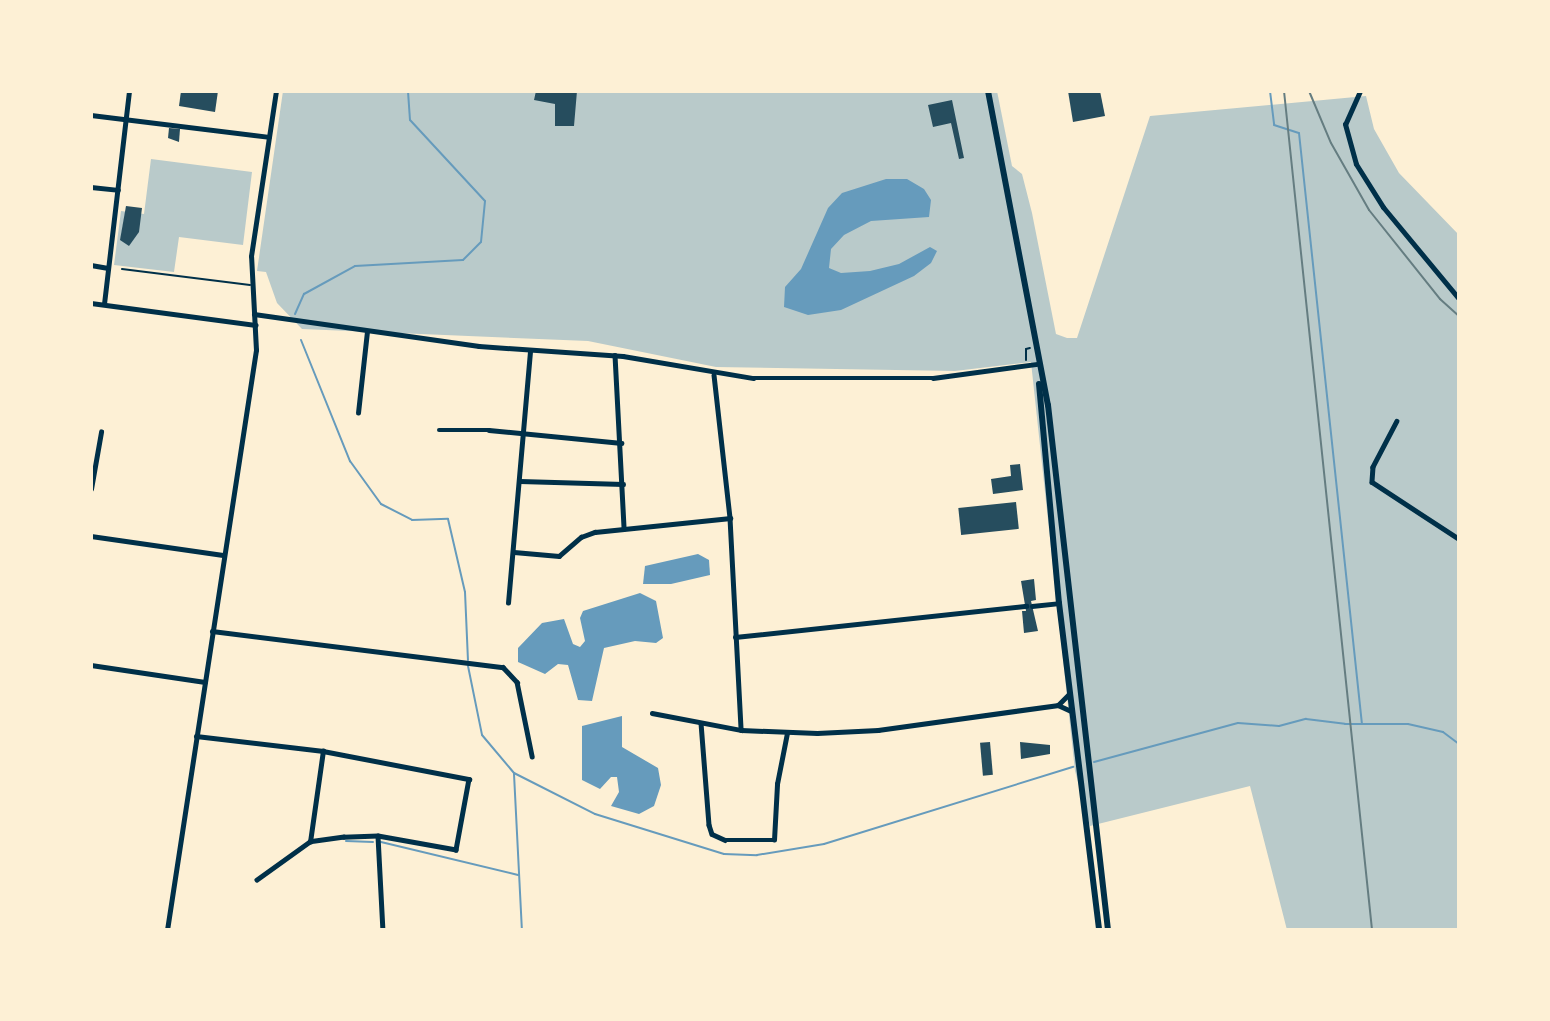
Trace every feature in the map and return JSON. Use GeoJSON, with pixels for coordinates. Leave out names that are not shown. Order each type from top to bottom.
{"type":"FeatureCollection","features":[{"type":"Feature","properties":{"kind":"main road"},"geometry":{"type":"LineString","coordinates":[[988,91],[1039,375],[1059,603],[1099,930]]}},
{"type":"Feature","properties":{"kind":"main road"},"geometry":{"type":"LineString","coordinates":[[1039,375],[1048,405],[1108,930]]}},
{"type":"Feature","properties":{"kind":"street"},"geometry":{"type":"LineString","coordinates":[[104,304],[129,91]]}},
{"type":"Feature","properties":{"kind":"street"},"geometry":{"type":"LineString","coordinates":[[167,930],[256,324],[250,285],[276,91]]}},
{"type":"Feature","properties":{"kind":"street"},"geometry":{"type":"LineString","coordinates":[[1360,91],[1345,124],[1356,164],[1382,207],[1459,299]]}},
{"type":"Feature","properties":{"kind":"street"},"geometry":{"type":"LineString","coordinates":[[91,115],[269,137]]}},
{"type":"Feature","properties":{"kind":"street"},"geometry":{"type":"LineString","coordinates":[[91,187],[118,190]]}},
{"type":"Feature","properties":{"kind":"street"},"geometry":{"type":"LineString","coordinates":[[91,265],[108,268]]}},
{"type":"Feature","properties":{"kind":"street"},"geometry":{"type":"LineString","coordinates":[[91,303],[256,324]]}},
{"type":"Feature","properties":{"kind":"street"},"geometry":{"type":"LineString","coordinates":[[254,314],[366,332],[530,351],[615,355],[714,375],[918,379],[1037,364]]}},
{"type":"Feature","properties":{"kind":"street"},"geometry":{"type":"LineString","coordinates":[[358,413],[366,332]]}},
{"type":"Feature","properties":{"kind":"street"},"geometry":{"type":"LineString","coordinates":[[508,603],[530,351]]}},
{"type":"Feature","properties":{"kind":"street"},"geometry":{"type":"LineString","coordinates":[[615,355],[624,529]]}},
{"type":"Feature","properties":{"kind":"street"},"geometry":{"type":"LineString","coordinates":[[714,375],[730,518],[734,637],[741,730]]}},
{"type":"Feature","properties":{"kind":"street"},"geometry":{"type":"LineString","coordinates":[[1398,421],[1373,467],[1372,482],[1459,539]]}},
{"type":"Feature","properties":{"kind":"street"},"geometry":{"type":"LineString","coordinates":[[439,430],[524,433],[621,443]]}},
{"type":"Feature","properties":{"kind":"street"},"geometry":{"type":"LineString","coordinates":[[91,489],[101,432]]}},
{"type":"Feature","properties":{"kind":"street"},"geometry":{"type":"LineString","coordinates":[[520,481],[623,484]]}},
{"type":"Feature","properties":{"kind":"street"},"geometry":{"type":"LineString","coordinates":[[514,552],[559,556],[586,535],[730,518]]}},
{"type":"Feature","properties":{"kind":"street"},"geometry":{"type":"LineString","coordinates":[[91,537],[223,555]]}},
{"type":"Feature","properties":{"kind":"street"},"geometry":{"type":"LineString","coordinates":[[734,637],[1059,603]]}},
{"type":"Feature","properties":{"kind":"street"},"geometry":{"type":"LineString","coordinates":[[212,631],[503,667],[514,677],[532,756]]}},
{"type":"Feature","properties":{"kind":"street"},"geometry":{"type":"LineString","coordinates":[[91,665],[205,682]]}},
{"type":"Feature","properties":{"kind":"street"},"geometry":{"type":"LineString","coordinates":[[1058,705],[1069,694]]}},
{"type":"Feature","properties":{"kind":"street"},"geometry":{"type":"LineString","coordinates":[[652,713],[741,730],[787,733],[878,730],[1058,705],[1071,711]]}},
{"type":"Feature","properties":{"kind":"street"},"geometry":{"type":"LineString","coordinates":[[701,723],[709,825],[712,834],[725,840],[774,840],[777,784],[787,733]]}},
{"type":"Feature","properties":{"kind":"street"},"geometry":{"type":"LineString","coordinates":[[196,736],[323,751],[469,779],[456,850],[378,836],[310,842],[257,880]]}},
{"type":"Feature","properties":{"kind":"street"},"geometry":{"type":"LineString","coordinates":[[310,842],[323,751]]}},
{"type":"Feature","properties":{"kind":"street"},"geometry":{"type":"LineString","coordinates":[[378,836],[383,930]]}},
{"type":"Feature","properties":{"kind":"lane"},"geometry":{"type":"LineString","coordinates":[[122,269],[250,285]]}},
{"type":"Feature","properties":{"kind":"path"},"geometry":{"type":"LineString","coordinates":[[1021,363],[1026,349],[1035,347]]}},
{"type":"Feature","properties":{"kind":"shaded area"},"geometry":{"type":"Polygon","coordinates":[[[283,91],[997,91],[1012,166],[1022,174],[1032,213],[1056,334],[1067,338],[1077,338],[1150,116],[1366,96],[1374,129],[1399,173],[1459,235],[1459,930],[1287,930],[1250,786],[1090,826],[1075,771],[1031,362],[955,371],[716,367],[588,341],[302,329],[277,303],[266,272],[257,271],[283,91]]]}},
{"type":"Feature","properties":{"kind":"shaded area"},"geometry":{"type":"Polygon","coordinates":[[[151,159],[252,172],[243,245],[179,237],[174,272],[114,265],[121,211],[144,214],[151,159]]]}},
{"type":"Feature","properties":{"kind":"water"},"geometry":{"type":"Polygon","coordinates":[[[886,179],[907,179],[924,189],[931,200],[929,217],[871,221],[844,235],[831,249],[829,268],[841,273],[870,271],[899,264],[930,247],[937,251],[931,263],[914,276],[841,310],[808,315],[784,307],[785,287],[801,269],[828,208],[842,193],[886,179]]]}},
{"type":"Feature","properties":{"kind":"water"},"geometry":{"type":"Polygon","coordinates":[[[698,554],[709,560],[710,575],[671,584],[643,584],[645,566],[698,554]]]}},
{"type":"Feature","properties":{"kind":"water"},"geometry":{"type":"Polygon","coordinates":[[[640,593],[656,601],[663,638],[656,643],[635,641],[604,648],[592,701],[578,700],[568,665],[558,664],[545,674],[518,662],[518,648],[542,623],[564,619],[573,644],[580,647],[585,641],[580,618],[583,611],[640,593]]]}},
{"type":"Feature","properties":{"kind":"water"},"geometry":{"type":"Polygon","coordinates":[[[622,716],[622,747],[658,768],[661,785],[654,806],[639,814],[611,806],[619,792],[617,777],[611,777],[600,789],[582,780],[582,726],[622,716]]]}},
{"type":"Feature","properties":{"kind":"building"},"geometry":{"type":"Polygon","coordinates":[[[181,91],[218,91],[215,112],[179,106],[181,91]]]}},
{"type":"Feature","properties":{"kind":"building"},"geometry":{"type":"Polygon","coordinates":[[[536,91],[577,91],[574,126],[555,126],[555,104],[534,100],[536,91]]]}},
{"type":"Feature","properties":{"kind":"building"},"geometry":{"type":"Polygon","coordinates":[[[1068,91],[1100,91],[1105,116],[1073,122],[1068,91]]]}},
{"type":"Feature","properties":{"kind":"building"},"geometry":{"type":"Polygon","coordinates":[[[952,100],[964,158],[959,159],[951,123],[933,127],[928,105],[952,100]]]}},
{"type":"Feature","properties":{"kind":"building"},"geometry":{"type":"Polygon","coordinates":[[[169,128],[180,129],[179,142],[168,138],[169,128]]]}},
{"type":"Feature","properties":{"kind":"building"},"geometry":{"type":"Polygon","coordinates":[[[126,206],[142,208],[139,232],[129,246],[120,240],[126,206]]]}},
{"type":"Feature","properties":{"kind":"building"},"geometry":{"type":"Polygon","coordinates":[[[1020,464],[1023,490],[993,494],[991,479],[1011,476],[1010,465],[1020,464]]]}},
{"type":"Feature","properties":{"kind":"building"},"geometry":{"type":"Polygon","coordinates":[[[1016,502],[1019,529],[961,535],[958,508],[1016,502]]]}},
{"type":"Feature","properties":{"kind":"building"},"geometry":{"type":"Polygon","coordinates":[[[1034,579],[1036,600],[1031,601],[1038,631],[1024,633],[1022,611],[1026,611],[1021,581],[1034,579]]]}},
{"type":"Feature","properties":{"kind":"building"},"geometry":{"type":"Polygon","coordinates":[[[990,742],[993,775],[983,776],[980,743],[990,742]]]}},
{"type":"Feature","properties":{"kind":"building"},"geometry":{"type":"Polygon","coordinates":[[[1020,742],[1050,745],[1050,754],[1021,759],[1020,742]]]}},
{"type":"Feature","properties":{"kind":"waterway"},"geometry":{"type":"LineString","coordinates":[[295,314],[304,294],[355,266],[463,260],[481,242],[485,201],[410,120],[408,91]]}},
{"type":"Feature","properties":{"kind":"waterway"},"geometry":{"type":"LineString","coordinates":[[1270,91],[1274,125],[1299,133],[1362,724]]}},
{"type":"Feature","properties":{"kind":"waterway"},"geometry":{"type":"LineString","coordinates":[[301,340],[350,461],[381,504],[412,520],[448,519],[465,592],[468,660]]}},
{"type":"Feature","properties":{"kind":"waterway"},"geometry":{"type":"LineString","coordinates":[[468,666],[482,735],[514,773],[595,814],[724,854],[757,855],[824,844],[1073,767]]}},
{"type":"Feature","properties":{"kind":"waterway"},"geometry":{"type":"LineString","coordinates":[[1094,762],[1238,723],[1279,726],[1306,719],[1345,724],[1408,724],[1443,732],[1459,744]]}},
{"type":"Feature","properties":{"kind":"waterway"},"geometry":{"type":"LineString","coordinates":[[514,774],[522,930]]}},
{"type":"Feature","properties":{"kind":"waterway"},"geometry":{"type":"LineString","coordinates":[[346,841],[373,842]]}},
{"type":"Feature","properties":{"kind":"waterway"},"geometry":{"type":"LineString","coordinates":[[381,842],[518,875]]}},
{"type":"Feature","properties":{"kind":"railway"},"geometry":{"type":"LineString","coordinates":[[1284,91],[1372,930]]}},
{"type":"Feature","properties":{"kind":"railway"},"geometry":{"type":"LineString","coordinates":[[1309,91],[1331,143],[1369,210],[1440,299],[1459,316]]}}]}
